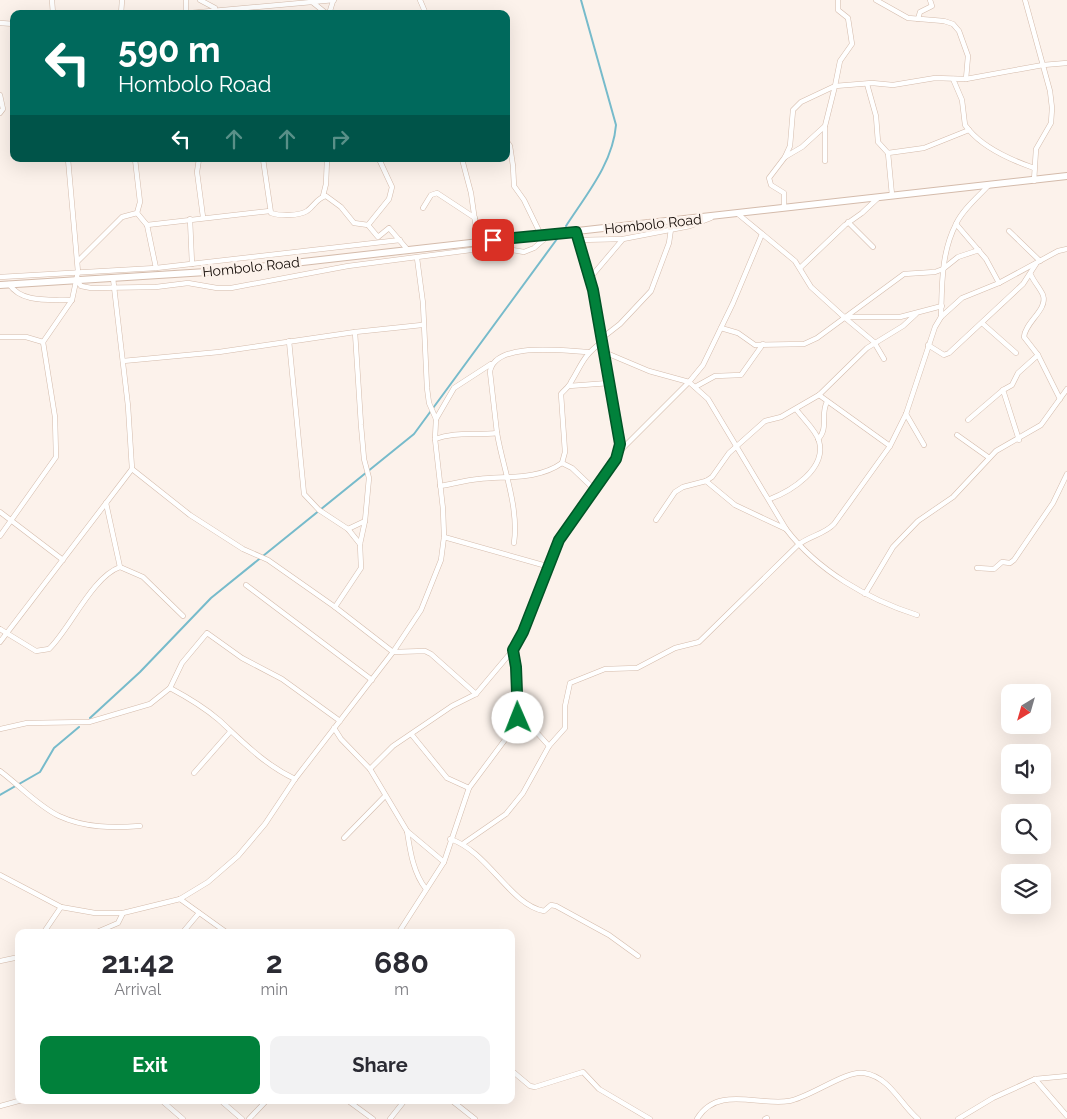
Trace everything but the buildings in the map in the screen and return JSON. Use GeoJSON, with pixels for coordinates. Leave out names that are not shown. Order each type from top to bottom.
{"type":"FeatureCollection","features":[{"type":"Feature","properties":{"kind":"street"},"geometry":{"type":"LineString","coordinates":[[200,0],[216,9]]}},
{"type":"Feature","properties":{"kind":"street"},"geometry":{"type":"LineString","coordinates":[[212,10],[334,0]]}},
{"type":"Feature","properties":{"kind":"street"},"geometry":{"type":"LineString","coordinates":[[825,161],[825,126],[840,61],[852,44],[848,18],[838,10],[838,0]]}},
{"type":"Feature","properties":{"kind":"street"},"geometry":{"type":"LineString","coordinates":[[876,0],[908,18],[944,21],[956,27],[968,56],[966,79]]}},
{"type":"Feature","properties":{"kind":"street"},"geometry":{"type":"LineString","coordinates":[[918,19],[920,12],[932,6],[930,0]]}},
{"type":"Feature","properties":{"kind":"street"},"geometry":{"type":"LineString","coordinates":[[1020,0],[1027,10]]}},
{"type":"Feature","properties":{"kind":"street"},"geometry":{"type":"LineString","coordinates":[[1025,0],[1050,91],[1052,119],[1048,131],[1036,149],[1034,181]]}},
{"type":"Feature","properties":{"kind":"street"},"geometry":{"type":"LineString","coordinates":[[311,1],[323,10]]}},
{"type":"Feature","properties":{"kind":"street"},"geometry":{"type":"LineString","coordinates":[[784,208],[784,193],[769,182],[790,146],[794,110],[801,102],[835,86],[893,85],[935,78],[966,79],[1043,65],[1067,63]]}},
{"type":"Feature","properties":{"kind":"street"},"geometry":{"type":"LineString","coordinates":[[953,79],[962,100],[965,125],[976,138],[1012,160],[1034,168]]}},
{"type":"Feature","properties":{"kind":"street"},"geometry":{"type":"LineString","coordinates":[[867,84],[876,116],[878,142],[888,153],[892,195]]}},
{"type":"Feature","properties":{"kind":"street"},"geometry":{"type":"LineString","coordinates":[[0,95],[3,110],[0,113]]}},
{"type":"Feature","properties":{"kind":"street"},"geometry":{"type":"LineString","coordinates":[[785,157],[802,147],[825,126]]}},
{"type":"Feature","properties":{"kind":"street"},"geometry":{"type":"LineString","coordinates":[[888,153],[924,148],[969,130]]}},
{"type":"Feature","properties":{"kind":"street"},"geometry":{"type":"LineString","coordinates":[[510,146],[513,184],[524,200],[541,234]]}},
{"type":"Feature","properties":{"kind":"street"},"geometry":{"type":"LineString","coordinates":[[0,536],[56,457],[55,417],[44,342],[72,300],[77,281],[78,261],[68,162]]}},
{"type":"Feature","properties":{"kind":"street"},"geometry":{"type":"LineString","coordinates":[[135,162],[140,202],[137,212]]}},
{"type":"Feature","properties":{"kind":"street"},"geometry":{"type":"LineString","coordinates":[[199,162],[197,172],[203,217]]}},
{"type":"Feature","properties":{"kind":"street"},"geometry":{"type":"LineString","coordinates":[[263,162],[270,211]]}},
{"type":"Feature","properties":{"kind":"street"},"geometry":{"type":"LineString","coordinates":[[148,224],[270,211],[276,214],[303,213],[323,196],[326,184],[327,162]]}},
{"type":"Feature","properties":{"kind":"street"},"geometry":{"type":"LineString","coordinates":[[368,225],[389,199],[392,186],[380,162]]}},
{"type":"Feature","properties":{"kind":"street"},"geometry":{"type":"LineString","coordinates":[[463,162],[469,185],[478,242]]}},
{"type":"Feature","properties":{"kind":"street","name":"Hombolo Road"},"geometry":{"type":"LineString","coordinates":[[0,284],[77,281],[222,271],[1067,176]]}},
{"type":"Feature","properties":{"kind":"street"},"geometry":{"type":"LineString","coordinates":[[942,317],[942,269],[956,224],[989,184]]}},
{"type":"Feature","properties":{"kind":"street"},"geometry":{"type":"LineString","coordinates":[[423,208],[431,195],[438,193],[474,218]]}},
{"type":"Feature","properties":{"kind":"street"},"geometry":{"type":"LineString","coordinates":[[323,196],[334,201],[354,223],[368,225],[378,237],[389,228],[407,249]]}},
{"type":"Feature","properties":{"kind":"street"},"geometry":{"type":"LineString","coordinates":[[800,268],[848,222],[862,213],[879,197]]}},
{"type":"Feature","properties":{"kind":"street"},"geometry":{"type":"LineString","coordinates":[[78,261],[122,217],[137,212]]}},
{"type":"Feature","properties":{"kind":"street"},"geometry":{"type":"LineString","coordinates":[[137,212],[148,224],[156,268]]}},
{"type":"Feature","properties":{"kind":"street"},"geometry":{"type":"LineString","coordinates":[[738,214],[796,261],[807,282],[816,293],[874,342],[884,360]]}},
{"type":"Feature","properties":{"kind":"street"},"geometry":{"type":"LineString","coordinates":[[578,240],[623,239],[671,229],[712,217]]}},
{"type":"Feature","properties":{"kind":"street"},"geometry":{"type":"LineString","coordinates":[[190,219],[192,264]]}},
{"type":"Feature","properties":{"kind":"street"},"geometry":{"type":"LineString","coordinates":[[848,222],[874,247]]}},
{"type":"Feature","properties":{"kind":"street"},"geometry":{"type":"LineString","coordinates":[[956,224],[979,250],[999,283]]}},
{"type":"Feature","properties":{"kind":"street"},"geometry":{"type":"LineString","coordinates":[[440,486],[506,476],[541,474],[551,471],[562,463],[565,452],[561,394],[569,386],[588,352],[620,324],[651,291],[669,242],[671,229]]}},
{"type":"Feature","properties":{"kind":"street"},"geometry":{"type":"LineString","coordinates":[[1008,231],[1038,262]]}},
{"type":"Feature","properties":{"kind":"street"},"geometry":{"type":"LineString","coordinates":[[576,232],[590,278],[603,339],[609,383],[620,436],[620,451]]}},
{"type":"Feature","properties":{"kind":"street"},"geometry":{"type":"LineString","coordinates":[[77,281],[81,286],[114,288],[131,286],[156,287],[188,283],[217,288],[230,288],[357,264],[494,247],[524,252],[538,245],[550,234]]}},
{"type":"Feature","properties":{"kind":"street"},"geometry":{"type":"LineString","coordinates":[[370,769],[393,746],[452,706],[476,694],[513,650],[523,632],[559,540],[620,451],[689,382],[706,360],[762,234]]}},
{"type":"Feature","properties":{"kind":"street"},"geometry":{"type":"LineString","coordinates":[[590,278],[623,239]]}},
{"type":"Feature","properties":{"kind":"street"},"geometry":{"type":"LineString","coordinates":[[0,278],[156,268],[400,240]]}},
{"type":"Feature","properties":{"kind":"street"},"geometry":{"type":"LineString","coordinates":[[464,843],[506,814],[523,793],[549,746],[565,728],[565,706],[570,683],[605,669],[637,668],[670,651],[699,642],[798,545],[810,536],[828,530],[890,446],[906,414],[928,345],[942,317],[962,298],[999,283],[1058,251],[1067,249]]}},
{"type":"Feature","properties":{"kind":"street"},"geometry":{"type":"LineString","coordinates":[[721,328],[738,332],[752,344],[804,344],[817,338],[904,274],[929,273],[942,269],[958,257],[979,250]]}},
{"type":"Feature","properties":{"kind":"street"},"geometry":{"type":"LineString","coordinates":[[0,875],[61,907],[95,913],[123,914],[180,899],[208,882],[238,856],[266,824],[296,779],[393,652],[424,604],[441,560],[444,537],[435,439],[436,419],[429,403],[422,325],[423,303],[417,258]]}},
{"type":"Feature","properties":{"kind":"street"},"geometry":{"type":"LineString","coordinates":[[928,345],[946,355],[1031,275],[1038,262]]}},
{"type":"Feature","properties":{"kind":"street"},"geometry":{"type":"LineString","coordinates":[[1031,275],[1044,297],[1042,307],[1026,326],[1024,337],[1038,355],[1060,399]]}},
{"type":"Feature","properties":{"kind":"street"},"geometry":{"type":"LineString","coordinates":[[156,276],[156,287]]}},
{"type":"Feature","properties":{"kind":"street"},"geometry":{"type":"LineString","coordinates":[[0,642],[132,469],[113,278]]}},
{"type":"Feature","properties":{"kind":"street"},"geometry":{"type":"LineString","coordinates":[[9,284],[18,294],[29,298],[72,300]]}},
{"type":"Feature","properties":{"kind":"street"},"geometry":{"type":"LineString","coordinates":[[844,317],[900,317],[916,314],[930,307],[942,306]]}},
{"type":"Feature","properties":{"kind":"street"},"geometry":{"type":"LineString","coordinates":[[656,520],[675,492],[683,487],[706,481],[736,447],[765,421],[796,409],[819,396],[874,342],[903,326],[916,314]]}},
{"type":"Feature","properties":{"kind":"street"},"geometry":{"type":"LineString","coordinates":[[982,323],[1016,353]]}},
{"type":"Feature","properties":{"kind":"street"},"geometry":{"type":"LineString","coordinates":[[122,361],[220,352],[355,332],[422,325]]}},
{"type":"Feature","properties":{"kind":"street"},"geometry":{"type":"LineString","coordinates":[[335,607],[361,568],[360,544],[365,522],[369,478],[364,460],[355,332]]}},
{"type":"Feature","properties":{"kind":"street"},"geometry":{"type":"LineString","coordinates":[[0,337],[26,338],[44,342]]}},
{"type":"Feature","properties":{"kind":"street"},"geometry":{"type":"LineString","coordinates":[[289,341],[304,494],[318,510],[348,529],[360,544]]}},
{"type":"Feature","properties":{"kind":"street"},"geometry":{"type":"LineString","coordinates":[[695,387],[714,376],[740,374],[763,344]]}},
{"type":"Feature","properties":{"kind":"street"},"geometry":{"type":"LineString","coordinates":[[436,419],[454,388],[504,355],[535,349],[588,352]]}},
{"type":"Feature","properties":{"kind":"street"},"geometry":{"type":"LineString","coordinates":[[604,352],[660,375],[689,382],[695,387],[712,406],[770,499],[786,529],[798,545],[817,562],[865,594],[918,615]]}},
{"type":"Feature","properties":{"kind":"street"},"geometry":{"type":"LineString","coordinates":[[968,420],[1003,390],[1012,385],[1018,373],[1038,355]]}},
{"type":"Feature","properties":{"kind":"street"},"geometry":{"type":"LineString","coordinates":[[491,364],[490,372],[497,433],[506,476],[514,502],[514,543]]}},
{"type":"Feature","properties":{"kind":"street"},"geometry":{"type":"LineString","coordinates":[[569,386],[609,383]]}},
{"type":"Feature","properties":{"kind":"street"},"geometry":{"type":"LineString","coordinates":[[865,594],[880,566],[902,537],[927,514],[945,505],[988,457],[1041,425],[1067,389]]}},
{"type":"Feature","properties":{"kind":"street"},"geometry":{"type":"LineString","coordinates":[[1003,390],[1019,440]]}},
{"type":"Feature","properties":{"kind":"street"},"geometry":{"type":"LineString","coordinates":[[819,396],[890,446]]}},
{"type":"Feature","properties":{"kind":"street"},"geometry":{"type":"LineString","coordinates":[[818,439],[823,433],[824,408],[828,402]]}},
{"type":"Feature","properties":{"kind":"street"},"geometry":{"type":"LineString","coordinates":[[770,499],[784,494],[799,483],[814,468],[819,452],[818,439],[796,409]]}},
{"type":"Feature","properties":{"kind":"street"},"geometry":{"type":"LineString","coordinates":[[906,414],[924,445]]}},
{"type":"Feature","properties":{"kind":"street"},"geometry":{"type":"LineString","coordinates":[[435,439],[448,434],[472,433],[482,435],[497,433]]}},
{"type":"Feature","properties":{"kind":"street"},"geometry":{"type":"LineString","coordinates":[[957,435],[988,457]]}},
{"type":"Feature","properties":{"kind":"street"},"geometry":{"type":"LineString","coordinates":[[562,463],[572,468],[594,488]]}},
{"type":"Feature","properties":{"kind":"street"},"geometry":{"type":"LineString","coordinates":[[132,469],[190,515],[243,548],[268,560],[335,607],[393,652],[420,651],[431,654],[476,694]]}},
{"type":"Feature","properties":{"kind":"street"},"geometry":{"type":"LineString","coordinates":[[977,568],[994,570],[1002,562],[1010,563],[1014,560],[1053,503],[1067,474]]}},
{"type":"Feature","properties":{"kind":"street"},"geometry":{"type":"LineString","coordinates":[[706,481],[735,505],[786,529]]}},
{"type":"Feature","properties":{"kind":"street"},"geometry":{"type":"LineString","coordinates":[[106,503],[120,567]]}},
{"type":"Feature","properties":{"kind":"street"},"geometry":{"type":"LineString","coordinates":[[0,512],[63,560]]}},
{"type":"Feature","properties":{"kind":"street"},"geometry":{"type":"LineString","coordinates":[[348,529],[365,522]]}},
{"type":"Feature","properties":{"kind":"street"},"geometry":{"type":"LineString","coordinates":[[444,537],[550,567]]}},
{"type":"Feature","properties":{"kind":"street"},"geometry":{"type":"LineString","coordinates":[[120,567],[143,577],[184,616]]}},
{"type":"Feature","properties":{"kind":"street"},"geometry":{"type":"LineString","coordinates":[[0,629],[36,651],[49,649],[92,592],[107,576],[120,567]]}},
{"type":"Feature","properties":{"kind":"street"},"geometry":{"type":"LineString","coordinates":[[246,585],[372,680]]}},
{"type":"Feature","properties":{"kind":"street"},"geometry":{"type":"LineString","coordinates":[[0,729],[27,723],[90,722],[159,700],[170,688],[182,663],[207,633],[249,662],[282,679],[340,721]]}},
{"type":"Feature","properties":{"kind":"street"},"geometry":{"type":"LineString","coordinates":[[401,929],[419,904],[426,889],[444,862],[450,839],[469,788],[513,730],[518,718],[516,667],[513,650]]}},
{"type":"Feature","properties":{"kind":"street"},"geometry":{"type":"LineString","coordinates":[[170,688],[219,720],[230,732],[269,764],[296,779]]}},
{"type":"Feature","properties":{"kind":"street"},"geometry":{"type":"LineString","coordinates":[[518,718],[531,726],[549,746]]}},
{"type":"Feature","properties":{"kind":"street"},"geometry":{"type":"LineString","coordinates":[[334,728],[341,739],[370,769],[407,831],[444,862]]}},
{"type":"Feature","properties":{"kind":"street"},"geometry":{"type":"LineString","coordinates":[[194,773],[230,732]]}},
{"type":"Feature","properties":{"kind":"street"},"geometry":{"type":"LineString","coordinates":[[412,734],[447,778],[469,788]]}},
{"type":"Feature","properties":{"kind":"street"},"geometry":{"type":"LineString","coordinates":[[0,771],[60,816],[80,823],[105,827],[140,826]]}},
{"type":"Feature","properties":{"kind":"street"},"geometry":{"type":"LineString","coordinates":[[344,838],[385,796]]}},
{"type":"Feature","properties":{"kind":"street"},"geometry":{"type":"LineString","coordinates":[[407,831],[410,850],[418,876],[426,889]]}},
{"type":"Feature","properties":{"kind":"street"},"geometry":{"type":"LineString","coordinates":[[450,839],[464,843],[517,895],[535,908],[544,911],[551,905],[556,906],[609,935],[638,956]]}},
{"type":"Feature","properties":{"kind":"street"},"geometry":{"type":"LineString","coordinates":[[180,899],[222,929]]}},
{"type":"Feature","properties":{"kind":"street"},"geometry":{"type":"LineString","coordinates":[[46,929],[61,907]]}},
{"type":"Feature","properties":{"kind":"street"},"geometry":{"type":"LineString","coordinates":[[186,929],[199,913]]}},
{"type":"Feature","properties":{"kind":"street"},"geometry":{"type":"LineString","coordinates":[[104,929],[118,923],[123,914]]}},
{"type":"Feature","properties":{"kind":"street"},"geometry":{"type":"LineString","coordinates":[[0,961],[15,958]]}},
{"type":"Feature","properties":{"kind":"street"},"geometry":{"type":"LineString","coordinates":[[515,1073],[530,1086],[535,1086],[583,1072],[599,1089],[650,1119]]}},
{"type":"Feature","properties":{"kind":"street"},"geometry":{"type":"LineString","coordinates":[[697,1119],[705,1107],[723,1101],[745,1098],[776,1102],[790,1101],[858,1072],[876,1076],[884,1082],[918,1119]]}},
{"type":"Feature","properties":{"kind":"street"},"geometry":{"type":"LineString","coordinates":[[958,1119],[992,1098],[1035,1078],[1067,1076]]}},
{"type":"Feature","properties":{"kind":"street"},"geometry":{"type":"LineString","coordinates":[[1035,1078],[1067,1116]]}},
{"type":"Feature","properties":{"kind":"street"},"geometry":{"type":"LineString","coordinates":[[0,1106],[15,1102]]}},
{"type":"Feature","properties":{"kind":"street"},"geometry":{"type":"LineString","coordinates":[[166,1104],[183,1119]]}},
{"type":"Feature","properties":{"kind":"street"},"geometry":{"type":"LineString","coordinates":[[225,1104],[242,1119]]}},
{"type":"Feature","properties":{"kind":"street"},"geometry":{"type":"LineString","coordinates":[[250,1119],[263,1104]]}},
{"type":"Feature","properties":{"kind":"street"},"geometry":{"type":"LineString","coordinates":[[352,1104],[373,1119]]}},
{"type":"Feature","properties":{"kind":"street"},"geometry":{"type":"LineString","coordinates":[[390,1119],[402,1104]]}},
{"type":"Feature","properties":{"kind":"street"},"geometry":{"type":"LineString","coordinates":[[456,1104],[475,1119]]}},
{"type":"Feature","properties":{"kind":"waterway"},"geometry":{"type":"LineString","coordinates":[[566,226],[604,165],[614,139],[616,125],[581,0]]}},
{"type":"Feature","properties":{"kind":"waterway"},"geometry":{"type":"LineString","coordinates":[[90,718],[140,672],[211,598],[414,434],[557,239]]}},
{"type":"Feature","properties":{"kind":"waterway"},"geometry":{"type":"LineString","coordinates":[[0,795],[40,772],[54,748],[79,727]]}},
{"type":"Feature","properties":{"kind":"route"},"geometry":{"type":"LineString","coordinates":[[493,240],[576,232],[593,290],[603,341],[611,399],[620,436],[620,451],[616,459],[559,540],[523,632],[513,650],[516,667],[518,718]]}}]}
